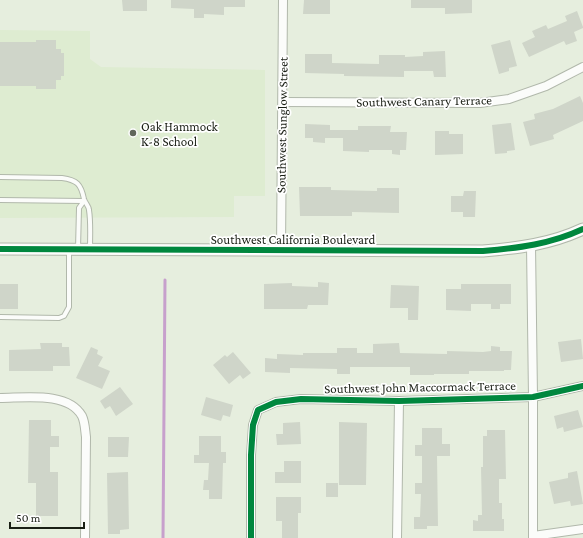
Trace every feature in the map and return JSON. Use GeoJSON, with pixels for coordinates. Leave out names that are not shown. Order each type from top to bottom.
{"type":"FeatureCollection","features":[{"type":"Feature","properties":{"kind":"street","name":"Southwest Sunglow Street"},"geometry":{"type":"LineString","coordinates":[[281,250],[284,0]]}},
{"type":"Feature","properties":{"kind":"street","name":"Southwest Canary Terrace"},"geometry":{"type":"LineString","coordinates":[[283,102],[480,103],[509,99],[546,86],[583,67]]}},
{"type":"Feature","properties":{"kind":"street","name":"Southwest California Boulevard"},"geometry":{"type":"LineString","coordinates":[[0,248],[483,251],[531,245],[566,237],[583,229]]}},
{"type":"Feature","properties":{"kind":"street"},"geometry":{"type":"LineString","coordinates":[[531,245],[534,396],[534,537],[583,529]]}},
{"type":"Feature","properties":{"kind":"street","name":"Southwest John Maccormack Terrace"},"geometry":{"type":"LineString","coordinates":[[251,538],[251,455],[253,425],[258,410],[276,402],[301,398],[399,401],[534,396],[583,386]]}},
{"type":"Feature","properties":{"kind":"street"},"geometry":{"type":"LineString","coordinates":[[0,398],[56,399],[72,406],[84,420],[86,437],[85,538]]}},
{"type":"Feature","properties":{"kind":"street"},"geometry":{"type":"LineString","coordinates":[[397,538],[399,401]]}},
{"type":"Feature","properties":{"kind":"lane"},"geometry":{"type":"LineString","coordinates":[[0,177],[69,179],[79,185],[82,190],[84,201],[90,209],[79,249],[69,307],[64,316],[59,318],[0,317]]}},
{"type":"Feature","properties":{"kind":"lane"},"geometry":{"type":"LineString","coordinates":[[0,200],[84,201]]}},
{"type":"Feature","properties":{"kind":"lane"},"geometry":{"type":"LineString","coordinates":[[79,249],[79,208],[84,201]]}},
{"type":"Feature","properties":{"kind":"shaded area","name":"Oak Hammock K-8 School"},"geometry":{"type":"Polygon","coordinates":[[[0,30],[90,31],[90,59],[101,67],[265,70],[265,196],[234,196],[234,217],[0,218],[0,30]]]}},
{"type":"Feature","properties":{"kind":"building"},"geometry":{"type":"Polygon","coordinates":[[[122,0],[147,0],[147,11],[123,11],[122,0]]]}},
{"type":"Feature","properties":{"kind":"building"},"geometry":{"type":"Polygon","coordinates":[[[171,0],[245,0],[245,7],[224,7],[224,15],[204,14],[204,18],[194,18],[194,9],[171,8],[171,0]]]}},
{"type":"Feature","properties":{"kind":"building"},"geometry":{"type":"Polygon","coordinates":[[[304,0],[330,0],[330,14],[303,14],[304,0]]]}},
{"type":"Feature","properties":{"kind":"building"},"geometry":{"type":"Polygon","coordinates":[[[411,0],[472,0],[472,13],[445,14],[445,8],[411,8],[411,0]]]}},
{"type":"Feature","properties":{"kind":"building"},"geometry":{"type":"Polygon","coordinates":[[[577,11],[583,28],[574,32],[577,41],[566,45],[564,41],[529,57],[522,43],[535,37],[532,31],[546,25],[548,29],[567,21],[565,16],[577,11]]]}},
{"type":"Feature","properties":{"kind":"building"},"geometry":{"type":"Polygon","coordinates":[[[36,40],[56,40],[56,49],[61,49],[61,53],[64,53],[64,76],[61,76],[61,80],[56,80],[56,89],[36,89],[36,86],[0,86],[0,42],[36,42],[36,40]]]}},
{"type":"Feature","properties":{"kind":"building"},"geometry":{"type":"Polygon","coordinates":[[[510,40],[517,66],[509,68],[509,71],[499,74],[491,45],[510,40]]]}},
{"type":"Feature","properties":{"kind":"building"},"geometry":{"type":"Polygon","coordinates":[[[445,51],[446,77],[434,77],[433,71],[404,71],[404,77],[344,76],[344,74],[305,73],[305,54],[332,54],[332,63],[379,64],[379,55],[405,55],[405,57],[423,56],[423,52],[445,51]]]}},
{"type":"Feature","properties":{"kind":"building"},"geometry":{"type":"Polygon","coordinates":[[[580,96],[583,103],[583,121],[553,135],[554,139],[530,146],[523,122],[535,119],[534,114],[553,109],[580,96]]]}},
{"type":"Feature","properties":{"kind":"building"},"geometry":{"type":"Polygon","coordinates":[[[511,123],[515,150],[507,151],[507,153],[495,154],[492,125],[511,123]]]}},
{"type":"Feature","properties":{"kind":"building"},"geometry":{"type":"Polygon","coordinates":[[[305,124],[330,125],[330,130],[358,130],[358,126],[391,126],[390,132],[407,132],[406,150],[400,150],[400,155],[392,154],[392,150],[369,150],[369,152],[343,151],[343,138],[325,138],[325,143],[313,142],[313,138],[305,138],[305,124]]]}},
{"type":"Feature","properties":{"kind":"building"},"geometry":{"type":"Polygon","coordinates":[[[435,131],[449,131],[449,134],[463,134],[463,154],[435,155],[435,131]]]}},
{"type":"Feature","properties":{"kind":"building"},"geometry":{"type":"Polygon","coordinates":[[[299,187],[331,187],[331,190],[377,191],[377,188],[399,188],[399,213],[352,212],[352,216],[300,216],[299,187]]]}},
{"type":"Feature","properties":{"kind":"building"},"geometry":{"type":"Polygon","coordinates":[[[464,191],[476,191],[475,217],[463,217],[463,212],[451,212],[451,196],[463,196],[464,191]]]}},
{"type":"Feature","properties":{"kind":"building"},"geometry":{"type":"Polygon","coordinates":[[[318,282],[329,283],[328,305],[308,305],[307,309],[264,309],[264,284],[292,283],[292,286],[318,287],[318,282]]]}},
{"type":"Feature","properties":{"kind":"building"},"geometry":{"type":"Polygon","coordinates":[[[0,284],[18,284],[18,309],[0,309],[0,284]]]}},
{"type":"Feature","properties":{"kind":"building"},"geometry":{"type":"Polygon","coordinates":[[[461,284],[511,284],[511,304],[500,304],[500,309],[491,309],[491,304],[471,304],[471,311],[446,310],[446,289],[461,289],[461,284]]]}},
{"type":"Feature","properties":{"kind":"building"},"geometry":{"type":"Polygon","coordinates":[[[391,285],[419,286],[418,320],[408,320],[408,308],[390,308],[391,285]]]}},
{"type":"Feature","properties":{"kind":"building"},"geometry":{"type":"Polygon","coordinates":[[[581,339],[583,359],[561,362],[558,342],[581,339]]]}},
{"type":"Feature","properties":{"kind":"building"},"geometry":{"type":"Polygon","coordinates":[[[40,343],[62,343],[62,347],[69,347],[70,366],[53,366],[53,371],[9,371],[9,350],[41,349],[40,343]]]}},
{"type":"Feature","properties":{"kind":"building"},"geometry":{"type":"Polygon","coordinates":[[[399,343],[400,353],[447,354],[447,351],[483,352],[491,351],[491,346],[500,347],[500,351],[512,351],[511,370],[469,371],[469,374],[434,375],[410,375],[410,367],[350,367],[350,374],[337,374],[337,369],[290,368],[290,373],[265,372],[265,358],[277,359],[277,354],[303,355],[303,353],[337,353],[337,348],[357,348],[357,353],[373,353],[373,344],[399,343]]]}},
{"type":"Feature","properties":{"kind":"building"},"geometry":{"type":"Polygon","coordinates":[[[91,347],[98,350],[97,354],[103,357],[98,366],[110,371],[102,389],[76,378],[91,347]]]}},
{"type":"Feature","properties":{"kind":"building"},"geometry":{"type":"Polygon","coordinates":[[[233,352],[251,373],[243,379],[240,375],[229,384],[213,365],[225,355],[227,357],[233,352]]]}},
{"type":"Feature","properties":{"kind":"building"},"geometry":{"type":"Polygon","coordinates":[[[120,387],[133,404],[116,416],[110,406],[105,409],[100,401],[120,387]]]}},
{"type":"Feature","properties":{"kind":"building"},"geometry":{"type":"Polygon","coordinates":[[[206,397],[233,405],[230,417],[223,415],[221,421],[201,415],[206,397]]]}},
{"type":"Feature","properties":{"kind":"building"},"geometry":{"type":"Polygon","coordinates":[[[578,410],[583,427],[564,432],[563,427],[557,429],[554,416],[578,410]]]}},
{"type":"Feature","properties":{"kind":"building"},"geometry":{"type":"Polygon","coordinates":[[[29,420],[51,420],[51,436],[59,436],[59,447],[50,447],[50,472],[58,472],[58,516],[36,516],[36,483],[28,483],[29,420]]]}},
{"type":"Feature","properties":{"kind":"building"},"geometry":{"type":"Polygon","coordinates":[[[300,422],[301,444],[277,445],[276,434],[283,434],[283,423],[300,422]]]}},
{"type":"Feature","properties":{"kind":"building"},"geometry":{"type":"Polygon","coordinates":[[[339,422],[367,423],[366,485],[339,485],[339,422]]]}},
{"type":"Feature","properties":{"kind":"building"},"geometry":{"type":"Polygon","coordinates":[[[422,428],[442,428],[442,444],[450,444],[450,456],[437,456],[438,526],[427,526],[427,529],[414,529],[414,517],[420,517],[421,494],[415,494],[415,483],[422,483],[422,456],[415,456],[415,445],[422,445],[422,428]]]}},
{"type":"Feature","properties":{"kind":"building"},"geometry":{"type":"Polygon","coordinates":[[[487,430],[505,430],[506,479],[499,479],[499,503],[502,503],[504,531],[473,531],[473,520],[478,521],[478,515],[482,515],[481,467],[483,467],[483,436],[487,436],[487,430]]]}},
{"type":"Feature","properties":{"kind":"building"},"geometry":{"type":"Polygon","coordinates":[[[199,436],[221,436],[221,452],[226,452],[226,463],[223,463],[222,499],[209,499],[209,490],[203,490],[204,480],[208,480],[209,463],[194,463],[194,455],[199,455],[199,436]]]}},
{"type":"Feature","properties":{"kind":"building"},"geometry":{"type":"Polygon","coordinates":[[[108,437],[129,437],[128,457],[108,457],[108,437]]]}},
{"type":"Feature","properties":{"kind":"building"},"geometry":{"type":"Polygon","coordinates":[[[284,461],[301,461],[301,483],[275,483],[275,472],[284,472],[284,461]]]}},
{"type":"Feature","properties":{"kind":"building"},"geometry":{"type":"Polygon","coordinates":[[[577,471],[583,504],[571,506],[570,501],[554,504],[549,482],[568,478],[568,473],[577,471]]]}},
{"type":"Feature","properties":{"kind":"building"},"geometry":{"type":"Polygon","coordinates":[[[128,472],[129,529],[120,530],[120,534],[108,534],[107,473],[128,472]]]}},
{"type":"Feature","properties":{"kind":"building"},"geometry":{"type":"Polygon","coordinates":[[[326,483],[338,483],[338,497],[326,497],[326,483]]]}},
{"type":"Feature","properties":{"kind":"building"},"geometry":{"type":"Polygon","coordinates":[[[276,497],[301,497],[301,513],[298,513],[298,538],[282,538],[282,521],[276,521],[276,497]]]}},
{"type":"Feature","properties":{"kind":"waterway"},"geometry":{"type":"LineString","coordinates":[[163,538],[165,280]]}},
{"type":"Feature","properties":{"kind":"cycle path"},"geometry":{"type":"LineString","coordinates":[[0,249],[483,251],[547,242],[583,229]]}},
{"type":"Feature","properties":{"kind":"cycle path"},"geometry":{"type":"LineString","coordinates":[[251,538],[251,455],[253,425],[258,410],[276,402],[301,399],[399,401],[533,397],[583,386]]}},
{"type":"Feature","properties":{"kind":"place","name":"Oak Hammock K-8 School"},"geometry":{"type":"Point","coordinates":[133,133]}}]}
